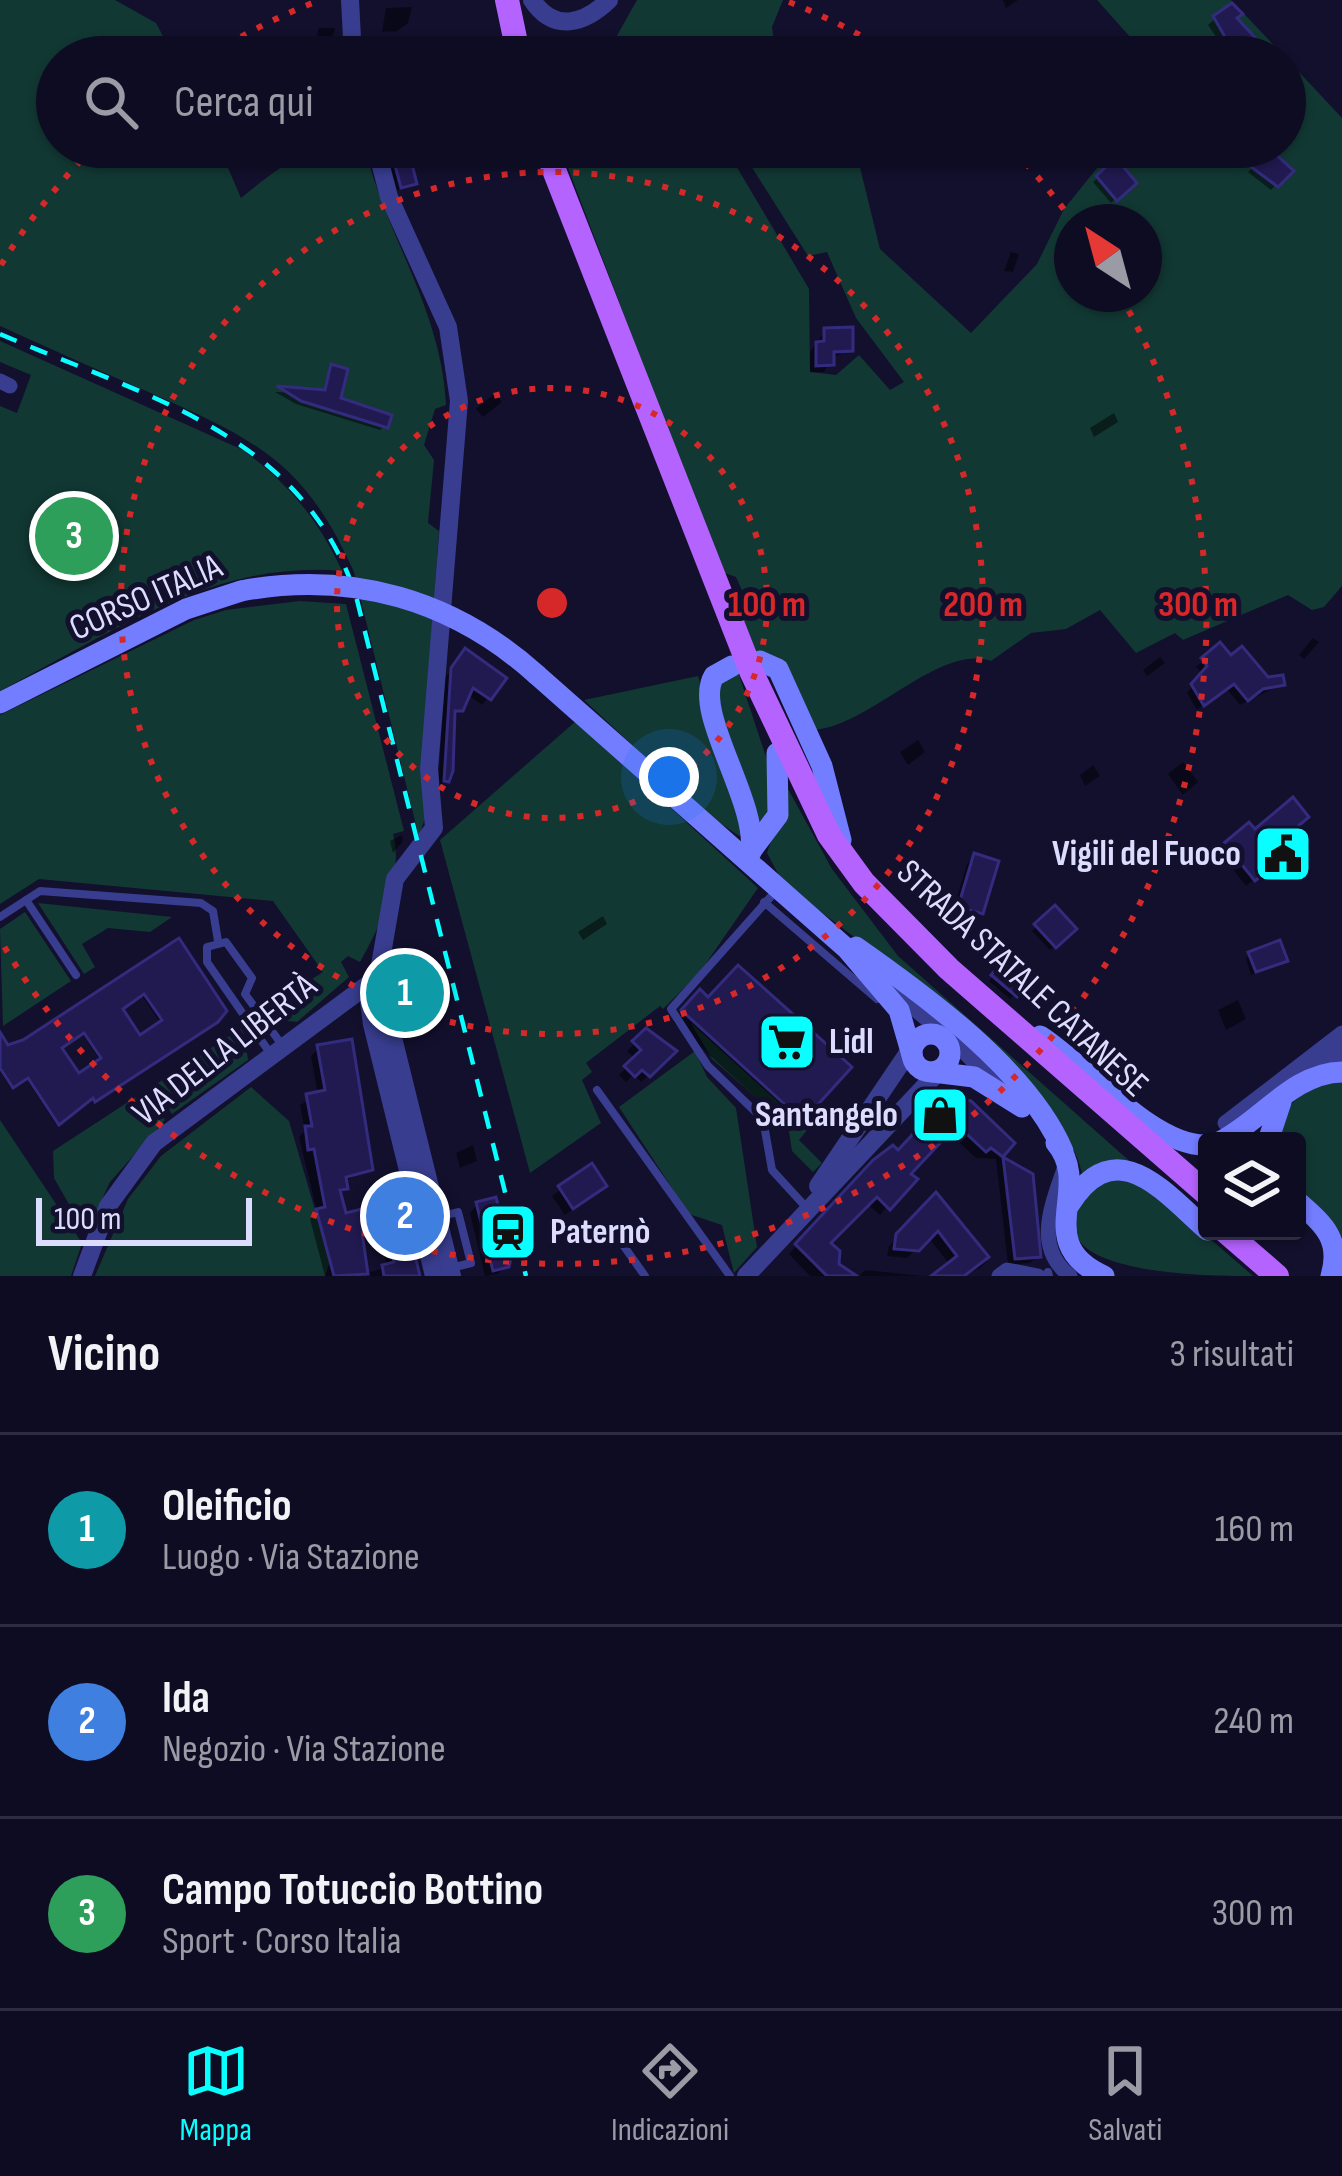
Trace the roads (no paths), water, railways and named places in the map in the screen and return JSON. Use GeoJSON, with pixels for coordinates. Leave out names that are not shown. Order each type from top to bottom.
{"type":"FeatureCollection","features":[{"type":"Feature","properties":{"kind":"main road"},"geometry":{"type":"LineString","coordinates":[[503,0],[514,36]]}},
{"type":"Feature","properties":{"kind":"main road"},"geometry":{"type":"LineString","coordinates":[[553,168],[748,666],[714,676],[710,697],[752,819],[747,856]]}},
{"type":"Feature","properties":{"kind":"main road","name":"CORSO ITALIA"},"geometry":{"type":"LineString","coordinates":[[0,703],[186,609],[242,591],[315,583],[412,599],[479,630],[747,856],[777,897],[847,950],[911,1041]]}},
{"type":"Feature","properties":{"kind":"main road","name":"STRADA STATALE CATANESE"},"geometry":{"type":"LineString","coordinates":[[748,666],[777,753],[826,846],[904,948],[1198,1207]]}},
{"type":"Feature","properties":{"kind":"main road","name":"STRADA STATALE CATANESE"},"geometry":{"type":"LineString","coordinates":[[748,666],[796,774],[839,850],[949,969],[1198,1186]]}},
{"type":"Feature","properties":{"kind":"main road"},"geometry":{"type":"LineString","coordinates":[[747,856],[778,814],[777,753]]}},
{"type":"Feature","properties":{"kind":"main road"},"geometry":{"type":"LineString","coordinates":[[777,897],[953,1020],[1046,1120],[1065,1156],[1065,1210],[1072,1251],[1105,1276]]}},
{"type":"Feature","properties":{"kind":"main road"},"geometry":{"type":"LineString","coordinates":[[995,1008],[1054,1046],[1156,1128],[1179,1141],[1198,1144]]}},
{"type":"Feature","properties":{"kind":"main road"},"geometry":{"type":"LineString","coordinates":[[937,1071],[949,1059],[946,1041],[930,1034],[911,1041],[919,1068],[937,1071],[974,1077],[1015,1101],[1065,1156]]}},
{"type":"Feature","properties":{"kind":"main road"},"geometry":{"type":"LineString","coordinates":[[1223,1132],[1324,1072],[1342,1072]]}},
{"type":"Feature","properties":{"kind":"main road"},"geometry":{"type":"LineString","coordinates":[[1269,1132],[1293,1090]]}},
{"type":"Feature","properties":{"kind":"main road"},"geometry":{"type":"LineString","coordinates":[[1065,1210],[1093,1177],[1123,1169],[1150,1180],[1198,1221]]}},
{"type":"Feature","properties":{"kind":"main road"},"geometry":{"type":"LineString","coordinates":[[1306,1210],[1334,1238],[1337,1252],[1331,1276]]}},
{"type":"Feature","properties":{"kind":"main road"},"geometry":{"type":"LineString","coordinates":[[1219,1240],[1251,1269],[1273,1276]]}},
{"type":"Feature","properties":{"kind":"main road"},"geometry":{"type":"LineString","coordinates":[[1235,1240],[1273,1276]]}},
{"type":"Feature","properties":{"kind":"main road"},"geometry":{"type":"LineString","coordinates":[[1259,1240],[1300,1276]]}},
{"type":"Feature","properties":{"kind":"street"},"geometry":{"type":"LineString","coordinates":[[350,0],[352,36]]}},
{"type":"Feature","properties":{"kind":"street"},"geometry":{"type":"LineString","coordinates":[[532,0],[542,14],[565,23],[591,16],[609,0]]}},
{"type":"Feature","properties":{"kind":"street"},"geometry":{"type":"LineString","coordinates":[[382,168],[395,214],[448,328],[459,401],[429,769],[435,822],[393,885],[378,977],[442,1273]]}},
{"type":"Feature","properties":{"kind":"street"},"geometry":{"type":"LineString","coordinates":[[847,950],[946,1041],[961,1047],[1015,1101]]}},
{"type":"Feature","properties":{"kind":"street","name":"VIA DELLA LIBERTÀ"},"geometry":{"type":"LineString","coordinates":[[82,1276],[108,1207],[139,1159],[172,1126],[378,977]]}},
{"type":"Feature","properties":{"kind":"street"},"geometry":{"type":"LineString","coordinates":[[1223,1132],[1342,1033]]}},
{"type":"Feature","properties":{"kind":"street"},"geometry":{"type":"LineString","coordinates":[[768,1252],[862,1127],[911,1041]]}},
{"type":"Feature","properties":{"kind":"street"},"geometry":{"type":"LineString","coordinates":[[1293,1090],[1342,1051]]}},
{"type":"Feature","properties":{"kind":"street"},"geometry":{"type":"LineString","coordinates":[[746,1276],[937,1071]]}},
{"type":"Feature","properties":{"kind":"street"},"geometry":{"type":"LineString","coordinates":[[999,1276],[1006,1270],[1051,1274],[1048,1215],[1065,1156]]}},
{"type":"Feature","properties":{"kind":"lane"},"geometry":{"type":"LineString","coordinates":[[0,917],[40,891],[201,903],[213,911],[218,941]]}},
{"type":"Feature","properties":{"kind":"lane"},"geometry":{"type":"LineString","coordinates":[[804,1204],[772,1170],[763,1119],[708,1066],[671,1009],[777,897],[911,1041]]}},
{"type":"Feature","properties":{"kind":"lane"},"geometry":{"type":"LineString","coordinates":[[26,900],[76,975]]}},
{"type":"Feature","properties":{"kind":"lane"},"geometry":{"type":"LineString","coordinates":[[226,942],[252,978],[245,994],[277,1050],[207,962],[207,947],[226,942]]}},
{"type":"Feature","properties":{"kind":"lane"},"geometry":{"type":"LineString","coordinates":[[597,1090],[730,1276]]}},
{"type":"Feature","properties":{"kind":"lane"},"geometry":{"type":"LineString","coordinates":[[611,1228],[645,1276]]}},
{"type":"Feature","properties":{"kind":"railway"},"geometry":{"type":"LineString","coordinates":[[0,334],[161,401],[211,427],[257,457],[298,495],[331,540],[356,596],[526,1276]]}},
{"type":"Feature","properties":{"kind":"place","name":"Campo Totuccio Bottino"},"geometry":{"type":"Point","coordinates":[74,536]}},
{"type":"Feature","properties":{"kind":"place","name":"Vigili del Fuoco"},"geometry":{"type":"Point","coordinates":[1283,854]}},
{"type":"Feature","properties":{"kind":"place","name":"Oleificio"},"geometry":{"type":"Point","coordinates":[405,993]}},
{"type":"Feature","properties":{"kind":"place","name":"Lidl"},"geometry":{"type":"Point","coordinates":[787,1042]}},
{"type":"Feature","properties":{"kind":"place","name":"Santangelo"},"geometry":{"type":"Point","coordinates":[940,1115]}},
{"type":"Feature","properties":{"kind":"place","name":"Ida"},"geometry":{"type":"Point","coordinates":[405,1216]}},
{"type":"Feature","properties":{"kind":"place","name":"Paternò"},"geometry":{"type":"Point","coordinates":[508,1232]}}]}
